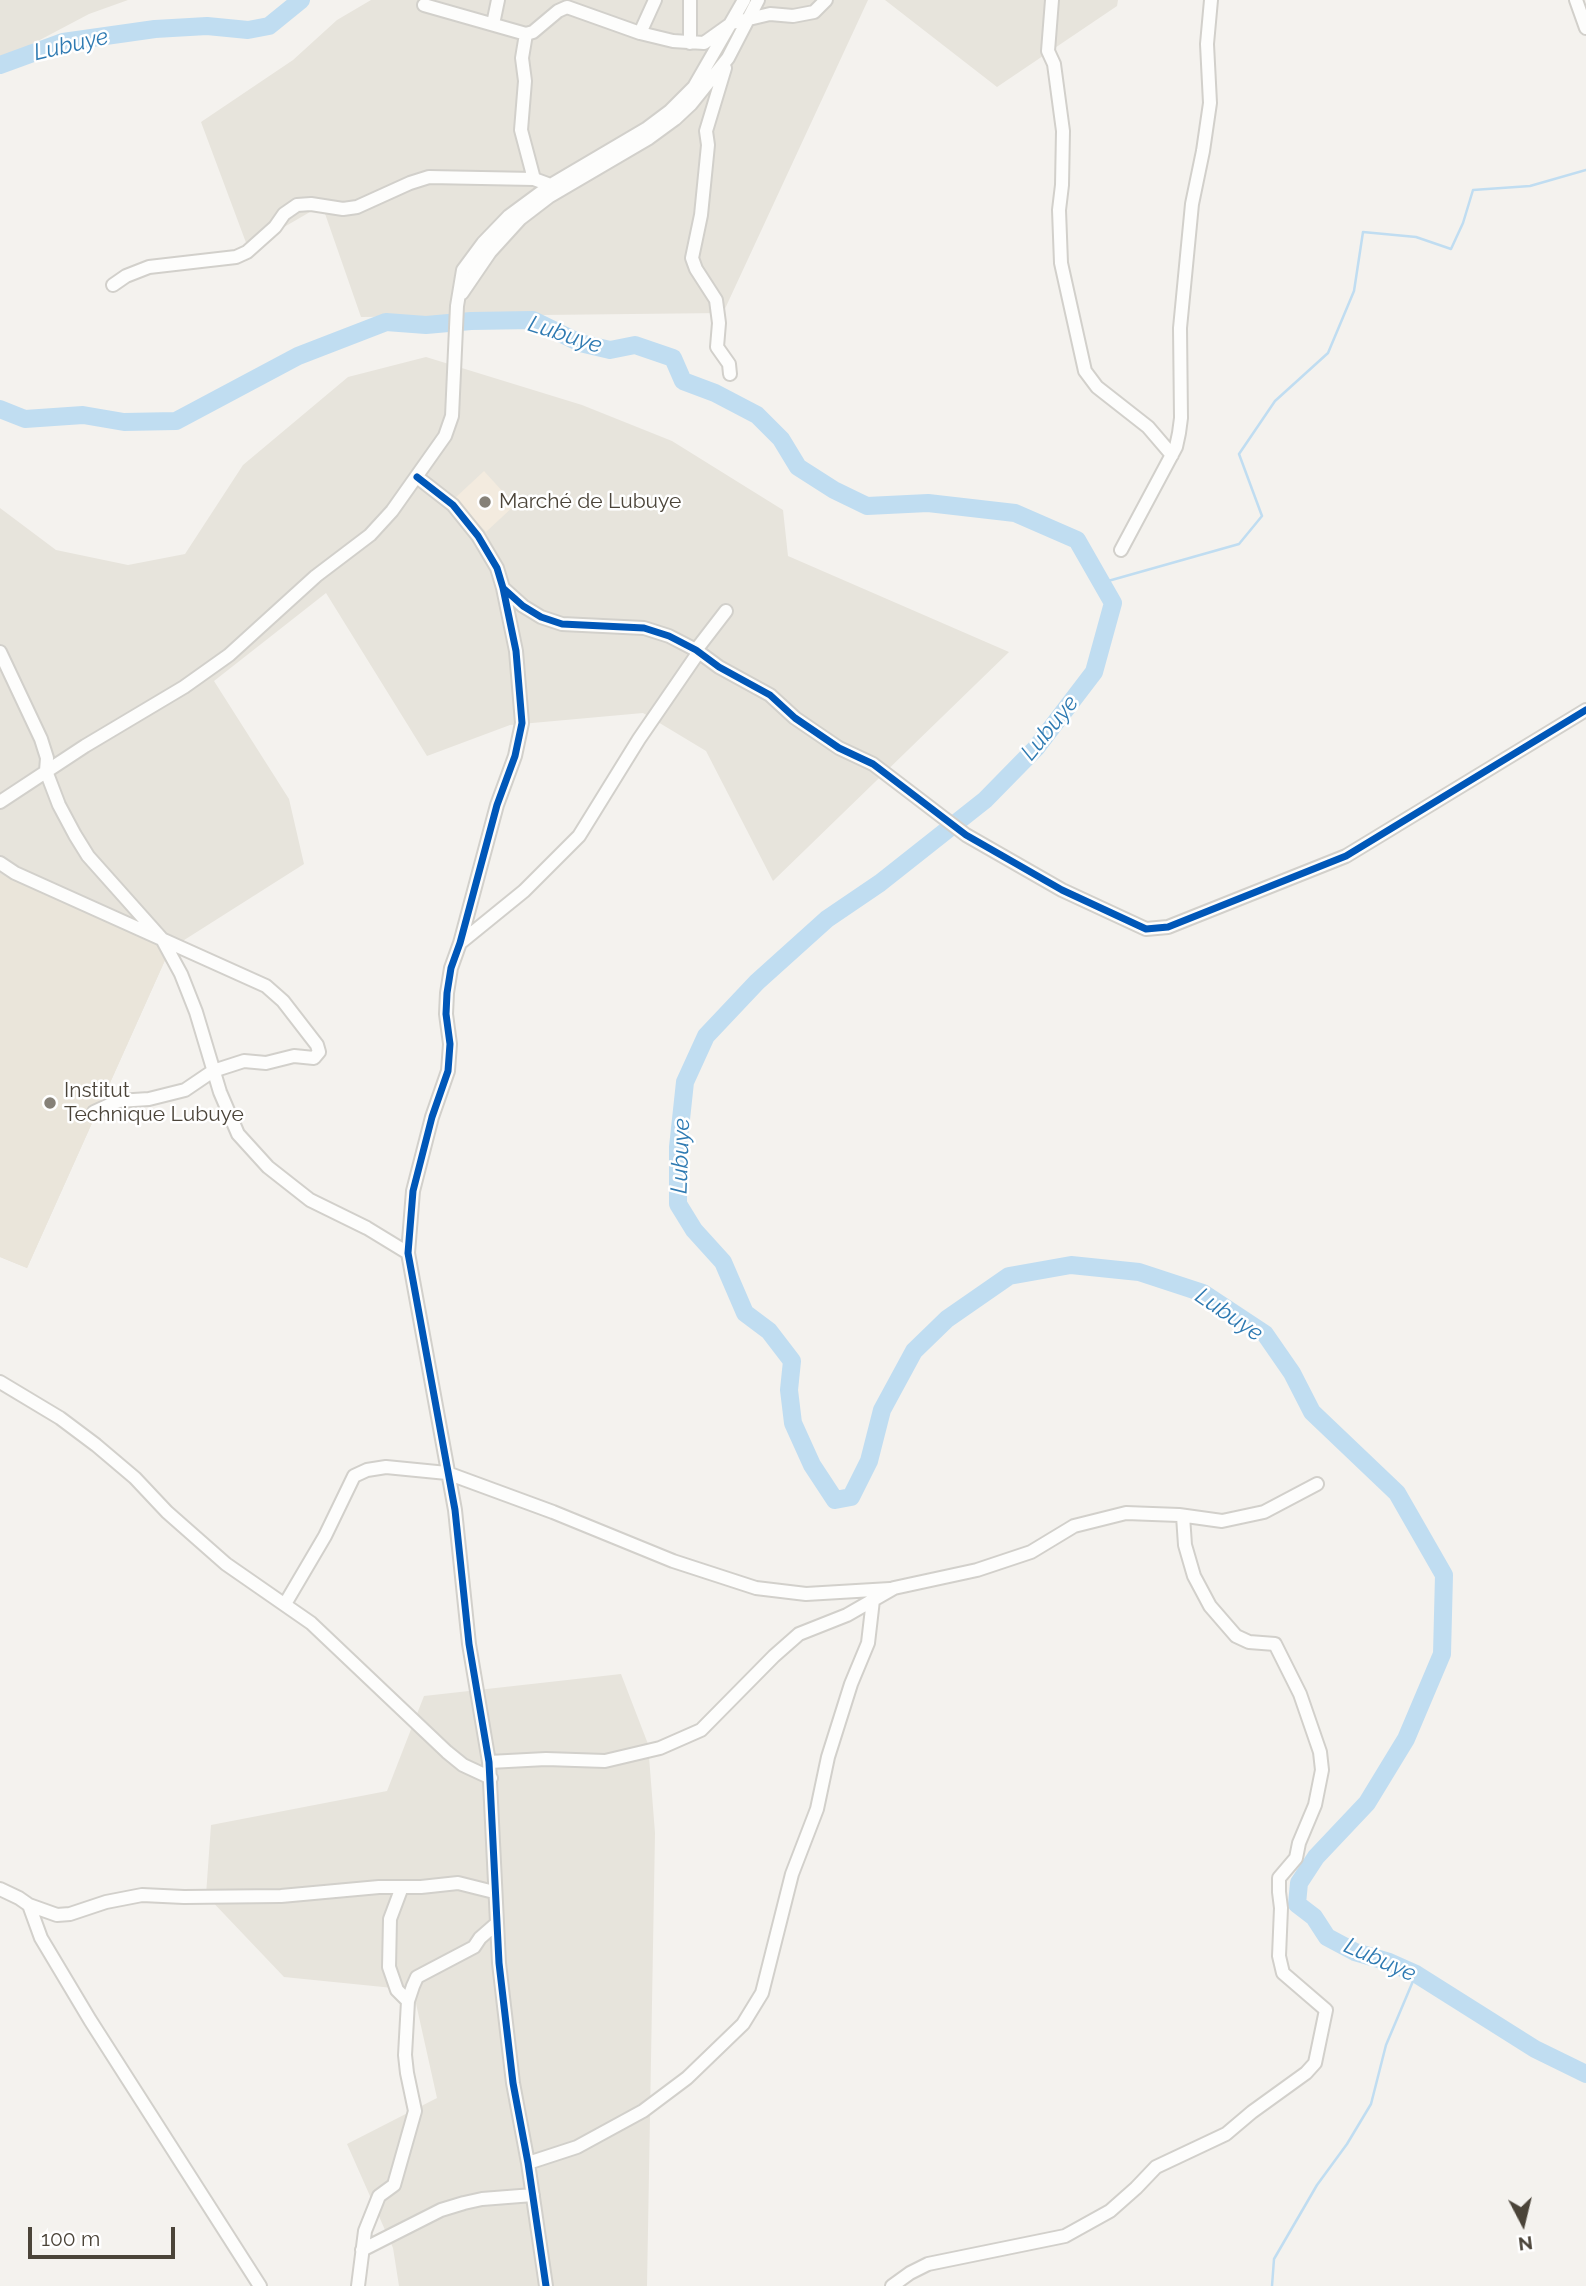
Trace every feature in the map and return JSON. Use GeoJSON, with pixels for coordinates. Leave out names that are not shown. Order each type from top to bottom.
{"type":"FeatureCollection","features":[{"type":"Feature","properties":{"kind":"street"},"geometry":{"type":"LineString","coordinates":[[493,24],[498,0]]}},
{"type":"Feature","properties":{"kind":"street"},"geometry":{"type":"LineString","coordinates":[[640,33],[655,0]]}},
{"type":"Feature","properties":{"kind":"street"},"geometry":{"type":"LineString","coordinates":[[690,0],[690,43]]}},
{"type":"Feature","properties":{"kind":"street"},"geometry":{"type":"LineString","coordinates":[[0,802],[85,746],[184,687],[229,655],[316,576],[370,535],[392,511],[445,436],[452,416],[458,303],[490,252],[520,219],[556,187],[670,111],[694,87],[744,0]]}},
{"type":"Feature","properties":{"kind":"street"},"geometry":{"type":"LineString","coordinates":[[113,285],[126,276],[149,267],[236,257],[247,252],[275,227],[284,214],[297,205],[312,204],[343,209],[358,207],[429,177],[534,179],[556,187],[617,158],[675,119],[704,90],[728,58],[758,0]]}},
{"type":"Feature","properties":{"kind":"street"},"geometry":{"type":"LineString","coordinates":[[424,5],[526,34],[533,32],[558,11],[567,7],[640,33],[690,43],[704,43],[732,23],[770,14],[793,16],[814,12],[826,0]]}},
{"type":"Feature","properties":{"kind":"street"},"geometry":{"type":"LineString","coordinates":[[1052,0],[1048,51],[1054,64],[1063,131],[1059,210],[1061,263],[1085,371],[1097,387],[1148,427],[1172,455]]}},
{"type":"Feature","properties":{"kind":"street"},"geometry":{"type":"LineString","coordinates":[[1121,550],[1176,447],[1181,418],[1180,328],[1186,244],[1210,103],[1207,44],[1210,0]]}},
{"type":"Feature","properties":{"kind":"street"},"geometry":{"type":"LineString","coordinates":[[1576,0],[1586,28]]}},
{"type":"Feature","properties":{"kind":"street"},"geometry":{"type":"LineString","coordinates":[[526,34],[522,58],[524,81],[521,130],[534,179]]}},
{"type":"Feature","properties":{"kind":"street"},"geometry":{"type":"LineString","coordinates":[[728,58],[706,131],[708,145],[701,215],[692,258],[716,300],[719,323],[717,347],[729,364],[730,374]]}},
{"type":"Feature","properties":{"kind":"street"},"geometry":{"type":"LineString","coordinates":[[417,477],[453,505],[478,537],[497,568],[516,651],[523,723],[451,968],[446,1014],[450,1044],[448,1072],[432,1117],[413,1191],[408,1253],[455,1510],[469,1644],[489,1762],[496,1924],[513,2083],[546,2286]]}},
{"type":"Feature","properties":{"kind":"street"},"geometry":{"type":"LineString","coordinates":[[503,588],[523,606],[541,617],[562,624],[644,628],[669,636],[696,650],[719,667],[770,695],[794,718],[839,748],[873,764],[966,835],[1062,890],[1146,929],[1168,927],[1346,856],[1586,710]]}},
{"type":"Feature","properties":{"kind":"street"},"geometry":{"type":"LineString","coordinates":[[460,943],[524,891],[579,836],[639,739],[696,656],[696,650],[726,611]]}},
{"type":"Feature","properties":{"kind":"street"},"geometry":{"type":"LineString","coordinates":[[0,652],[41,739],[47,758],[46,771],[59,805],[88,856],[162,939],[181,974],[237,1134],[268,1167],[310,1200],[367,1228],[408,1253]]}},
{"type":"Feature","properties":{"kind":"street"},"geometry":{"type":"LineString","coordinates":[[0,863],[15,873],[267,986],[283,1001],[317,1045],[318,1052],[314,1058],[294,1056],[266,1063],[244,1061],[213,1071],[185,1090],[149,1099],[118,1101],[94,1112]]}},
{"type":"Feature","properties":{"kind":"street"},"geometry":{"type":"LineString","coordinates":[[0,1382],[60,1418],[96,1445],[220,1558],[311,1623],[447,1752],[463,1765],[491,1778]]}},
{"type":"Feature","properties":{"kind":"street"},"geometry":{"type":"LineString","coordinates":[[285,1604],[325,1536],[354,1476],[367,1469],[386,1467],[447,1473],[553,1512],[673,1561],[756,1588],[806,1594],[894,1588],[988,1566],[1031,1552],[1074,1526],[1126,1513],[1222,1521],[1264,1511],[1317,1484]]}},
{"type":"Feature","properties":{"kind":"street"},"geometry":{"type":"LineString","coordinates":[[892,2286],[928,2264],[1065,2236],[1110,2211],[1156,2167],[1226,2134],[1306,2073],[1315,2063],[1326,2010],[1283,1973],[1279,1956],[1279,1878],[1296,1858],[1299,1843],[1315,1805],[1322,1769],[1320,1752],[1300,1694],[1275,1644],[1249,1642],[1236,1636],[1210,1606],[1194,1576],[1182,1516]]}},
{"type":"Feature","properties":{"kind":"street"},"geometry":{"type":"LineString","coordinates":[[489,1762],[604,1760],[660,1748],[701,1730],[799,1634],[846,1615],[894,1588]]}},
{"type":"Feature","properties":{"kind":"street"},"geometry":{"type":"LineString","coordinates":[[528,2163],[577,2147],[643,2111],[687,2078],[743,2024],[762,1993],[792,1874],[817,1809],[828,1757],[851,1684],[868,1643],[873,1600]]}},
{"type":"Feature","properties":{"kind":"street"},"geometry":{"type":"LineString","coordinates":[[0,1889],[29,1905],[57,1915],[142,1895],[281,1896],[458,1883],[494,1892]]}},
{"type":"Feature","properties":{"kind":"street"},"geometry":{"type":"LineString","coordinates":[[402,1887],[390,1919],[388,1967],[397,1990],[408,2001]]}},
{"type":"Feature","properties":{"kind":"street"},"geometry":{"type":"LineString","coordinates":[[29,1905],[41,1938],[103,2041],[260,2286]]}},
{"type":"Feature","properties":{"kind":"street"},"geometry":{"type":"LineString","coordinates":[[358,2286],[365,2231],[379,2196],[394,2185],[415,2110],[405,2055],[408,2001],[418,1977],[474,1947],[496,1924]]}},
{"type":"Feature","properties":{"kind":"street"},"geometry":{"type":"LineString","coordinates":[[362,2250],[441,2210],[482,2199],[533,2195]]}},
{"type":"Feature","properties":{"kind":"shaded area"},"geometry":{"type":"Polygon","coordinates":[[[0,0],[128,0],[89,14],[0,61],[0,0]]]}},
{"type":"Feature","properties":{"kind":"shaded area"},"geometry":{"type":"Polygon","coordinates":[[[371,0],[868,0],[723,313],[361,317],[322,205],[248,248],[201,122],[293,60],[337,20],[371,0]]]}},
{"type":"Feature","properties":{"kind":"shaded area"},"geometry":{"type":"Polygon","coordinates":[[[885,0],[1118,0],[1117,6],[997,87],[885,0]]]}},
{"type":"Feature","properties":{"kind":"shaded area"},"geometry":{"type":"Polygon","coordinates":[[[426,357],[582,405],[672,441],[783,510],[788,556],[1009,652],[773,881],[706,751],[643,713],[510,725],[427,756],[326,593],[214,681],[289,799],[304,864],[170,949],[27,1268],[0,1257],[0,508],[56,550],[128,565],[185,554],[243,465],[348,377],[426,357]]]}},
{"type":"Feature","properties":{"kind":"shaded area","name":"Marché de Lubuye"},"geometry":{"type":"Polygon","coordinates":[[[484,471],[515,505],[486,532],[455,498],[484,471]]]}},
{"type":"Feature","properties":{"kind":"shaded area","name":"Institut Technique Lubuye"},"geometry":{"type":"Polygon","coordinates":[[[0,874],[170,949],[27,1268],[0,1257],[0,874]]]}},
{"type":"Feature","properties":{"kind":"shaded area"},"geometry":{"type":"Polygon","coordinates":[[[621,1674],[648,1744],[655,1833],[647,2286],[399,2286],[393,2248],[347,2144],[437,2098],[413,1990],[284,1977],[206,1895],[211,1825],[387,1791],[424,1696],[621,1674]]]}},
{"type":"Feature","properties":{"kind":"waterway","name":"Lubuye"},"geometry":{"type":"LineString","coordinates":[[0,65],[63,42],[155,29],[207,26],[248,30],[269,26],[301,0]]}},
{"type":"Feature","properties":{"kind":"waterway"},"geometry":{"type":"LineString","coordinates":[[1101,583],[1239,544],[1262,516],[1239,454],[1275,401],[1328,353],[1354,291],[1363,232],[1416,237],[1451,249],[1463,223],[1473,190],[1530,186],[1586,170]]}},
{"type":"Feature","properties":{"kind":"waterway","name":"Lubuye"},"geometry":{"type":"LineString","coordinates":[[0,409],[25,419],[83,415],[124,422],[176,421],[298,356],[386,322],[426,325],[533,320],[580,343],[610,350],[635,345],[673,358],[683,381],[715,393],[757,415],[781,439],[798,467],[834,490],[867,506],[928,503],[1015,513],[1077,540],[1113,603],[1094,672],[1036,748],[985,800],[880,883],[827,919],[757,982],[706,1036],[685,1082],[678,1147],[678,1204],[694,1230],[723,1262],[745,1313],[769,1331],[792,1361],[789,1390],[793,1423],[812,1465],[835,1500],[851,1497],[869,1461],[882,1410],[914,1351],[947,1319],[1009,1276],[1071,1265],[1139,1272],[1203,1293],[1265,1334],[1292,1373],[1312,1412],[1397,1493],[1444,1575],[1442,1654],[1406,1739],[1367,1803],[1316,1857],[1299,1883],[1297,1904],[1314,1917],[1327,1937],[1355,1952],[1389,1962],[1416,1974],[1535,2049],[1586,2074]]}},
{"type":"Feature","properties":{"kind":"waterway"},"geometry":{"type":"LineString","coordinates":[[1272,2286],[1274,2259],[1317,2185],[1347,2144],[1371,2104],[1386,2045],[1416,1974]]}},
{"type":"Feature","properties":{"kind":"cycle path"},"geometry":{"type":"LineString","coordinates":[[417,477],[453,505],[478,536],[497,568],[503,588],[523,606],[541,617],[562,624],[644,628],[669,636],[770,695],[795,718],[839,748],[873,764],[966,835],[1062,890],[1146,929],[1168,927],[1346,856],[1586,710]]}},
{"type":"Feature","properties":{"kind":"cycle path"},"geometry":{"type":"LineString","coordinates":[[503,588],[516,651],[522,723],[515,756],[497,805],[451,968],[446,1014],[450,1044],[448,1071],[432,1117],[413,1191],[408,1253],[455,1510],[469,1644],[489,1762],[499,1963],[513,2083],[546,2286]]}},
{"type":"Feature","properties":{"kind":"place","name":"Marché de Lubuye"},"geometry":{"type":"Point","coordinates":[485,502]}},
{"type":"Feature","properties":{"kind":"place","name":"Institut Technique Lubuye"},"geometry":{"type":"Point","coordinates":[50,1103]}}]}
